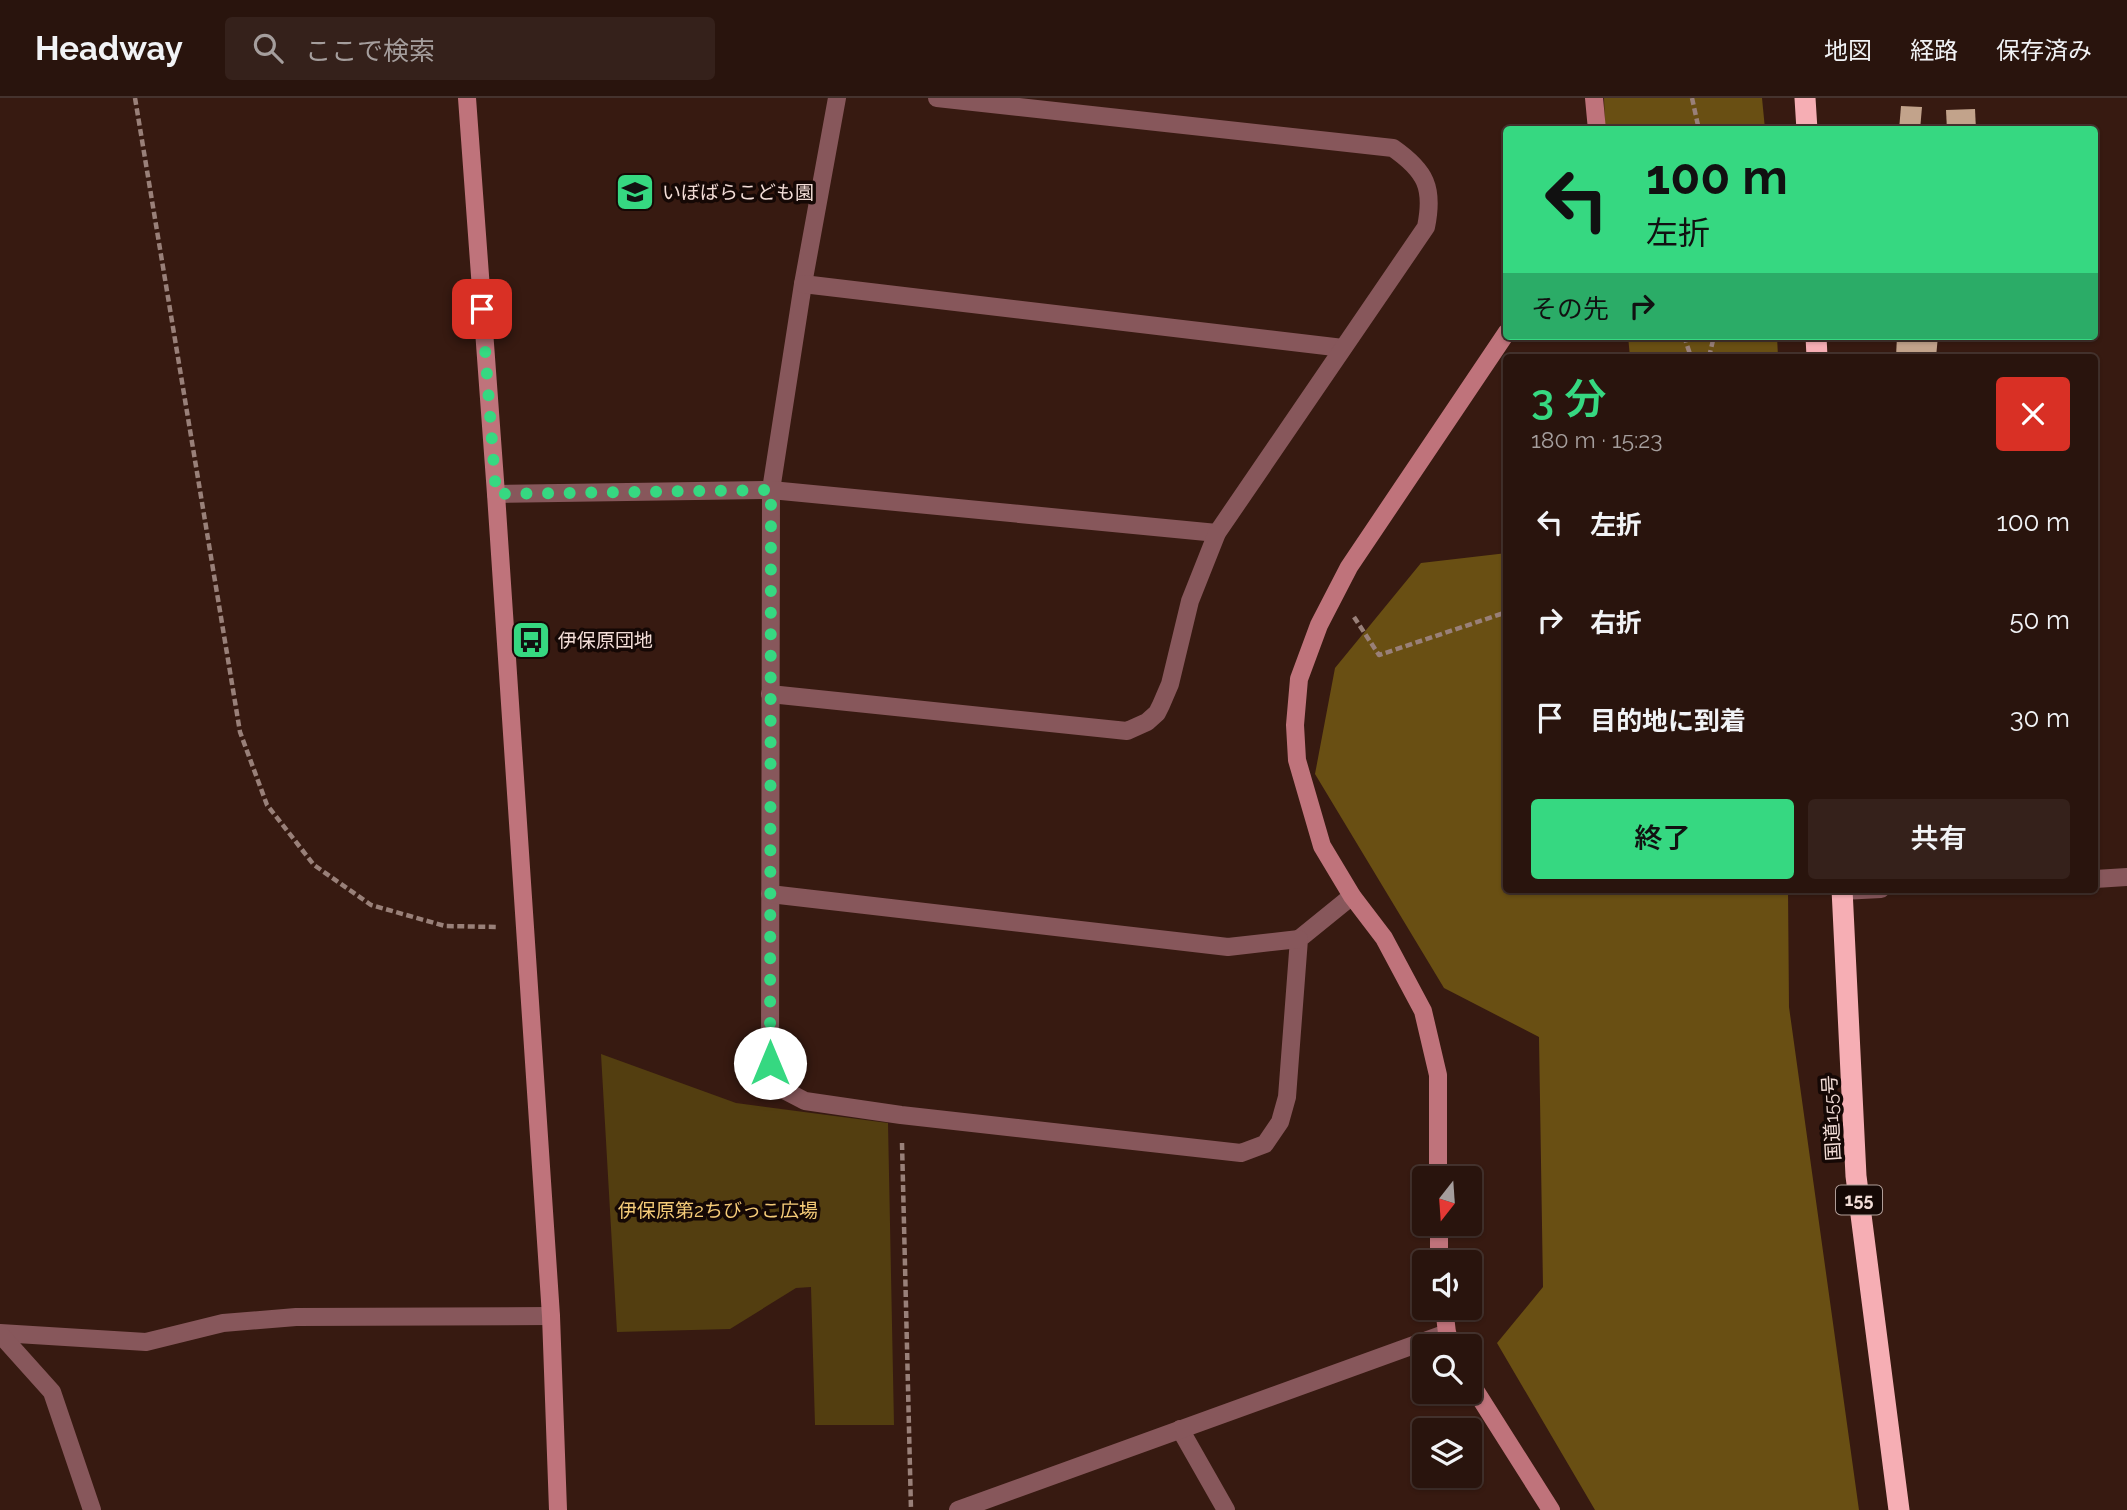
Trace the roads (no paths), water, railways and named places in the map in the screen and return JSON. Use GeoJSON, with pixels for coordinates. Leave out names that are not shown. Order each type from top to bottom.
{"type":"FeatureCollection","features":[{"type":"Feature","properties":{"kind":"highway"},"geometry":{"type":"LineString","coordinates":[[1805,98],[1807,126]]}},
{"type":"Feature","properties":{"kind":"highway","name":"国道155号"},"geometry":{"type":"LineString","coordinates":[[1842,893],[1856,1176],[1899,1510]]}},
{"type":"Feature","properties":{"kind":"street"},"geometry":{"type":"LineString","coordinates":[[467,98],[551,1316],[558,1510]]}},
{"type":"Feature","properties":{"kind":"street"},"geometry":{"type":"LineString","coordinates":[[837,98],[803,284],[771,490],[770,1063],[780,1088],[805,1101],[901,1115],[1241,1153],[1265,1144],[1280,1122],[1287,1097],[1299,939]]}},
{"type":"Feature","properties":{"kind":"street"},"geometry":{"type":"LineString","coordinates":[[770,694],[1127,731],[1147,722],[1157,713],[1170,684],[1190,601],[1217,533],[1426,227],[1430,206],[1428,187],[1414,162],[1394,148],[937,98]]}},
{"type":"Feature","properties":{"kind":"street"},"geometry":{"type":"LineString","coordinates":[[1594,98],[1597,126]]}},
{"type":"Feature","properties":{"kind":"street"},"geometry":{"type":"LineString","coordinates":[[803,284],[1343,348]]}},
{"type":"Feature","properties":{"kind":"street"},"geometry":{"type":"LineString","coordinates":[[1438,1166],[1438,1075],[1423,1011],[1384,938],[1352,896],[1322,846],[1297,760],[1295,725],[1299,680],[1319,625],[1349,567],[1503,338]]}},
{"type":"Feature","properties":{"kind":"street"},"geometry":{"type":"LineString","coordinates":[[496,494],[771,490],[1217,533]]}},
{"type":"Feature","properties":{"kind":"street"},"geometry":{"type":"LineString","coordinates":[[2098,879],[2127,877]]}},
{"type":"Feature","properties":{"kind":"street"},"geometry":{"type":"LineString","coordinates":[[770,894],[1228,947],[1299,939],[1352,896]]}},
{"type":"Feature","properties":{"kind":"street"},"geometry":{"type":"LineString","coordinates":[[0,1334],[146,1342],[223,1323],[296,1317],[551,1316]]}},
{"type":"Feature","properties":{"kind":"street"},"geometry":{"type":"LineString","coordinates":[[0,1334],[52,1392],[92,1510]]}},
{"type":"Feature","properties":{"kind":"street"},"geometry":{"type":"LineString","coordinates":[[958,1510],[1180,1429],[1412,1352]]}},
{"type":"Feature","properties":{"kind":"street"},"geometry":{"type":"LineString","coordinates":[[1482,1401],[1551,1510]]}},
{"type":"Feature","properties":{"kind":"street"},"geometry":{"type":"LineString","coordinates":[[1180,1429],[1226,1510]]}},
{"type":"Feature","properties":{"kind":"place","name":"いぼばらこども園"},"geometry":{"type":"Point","coordinates":[635,192]}},
{"type":"Feature","properties":{"kind":"place","name":"伊保原団地"},"geometry":{"type":"Point","coordinates":[531,640]}},
{"type":"Feature","properties":{"kind":"park label","name":"伊保原第2ちびっこ広場"},"geometry":{"type":"Point","coordinates":[718,1210]}}]}
